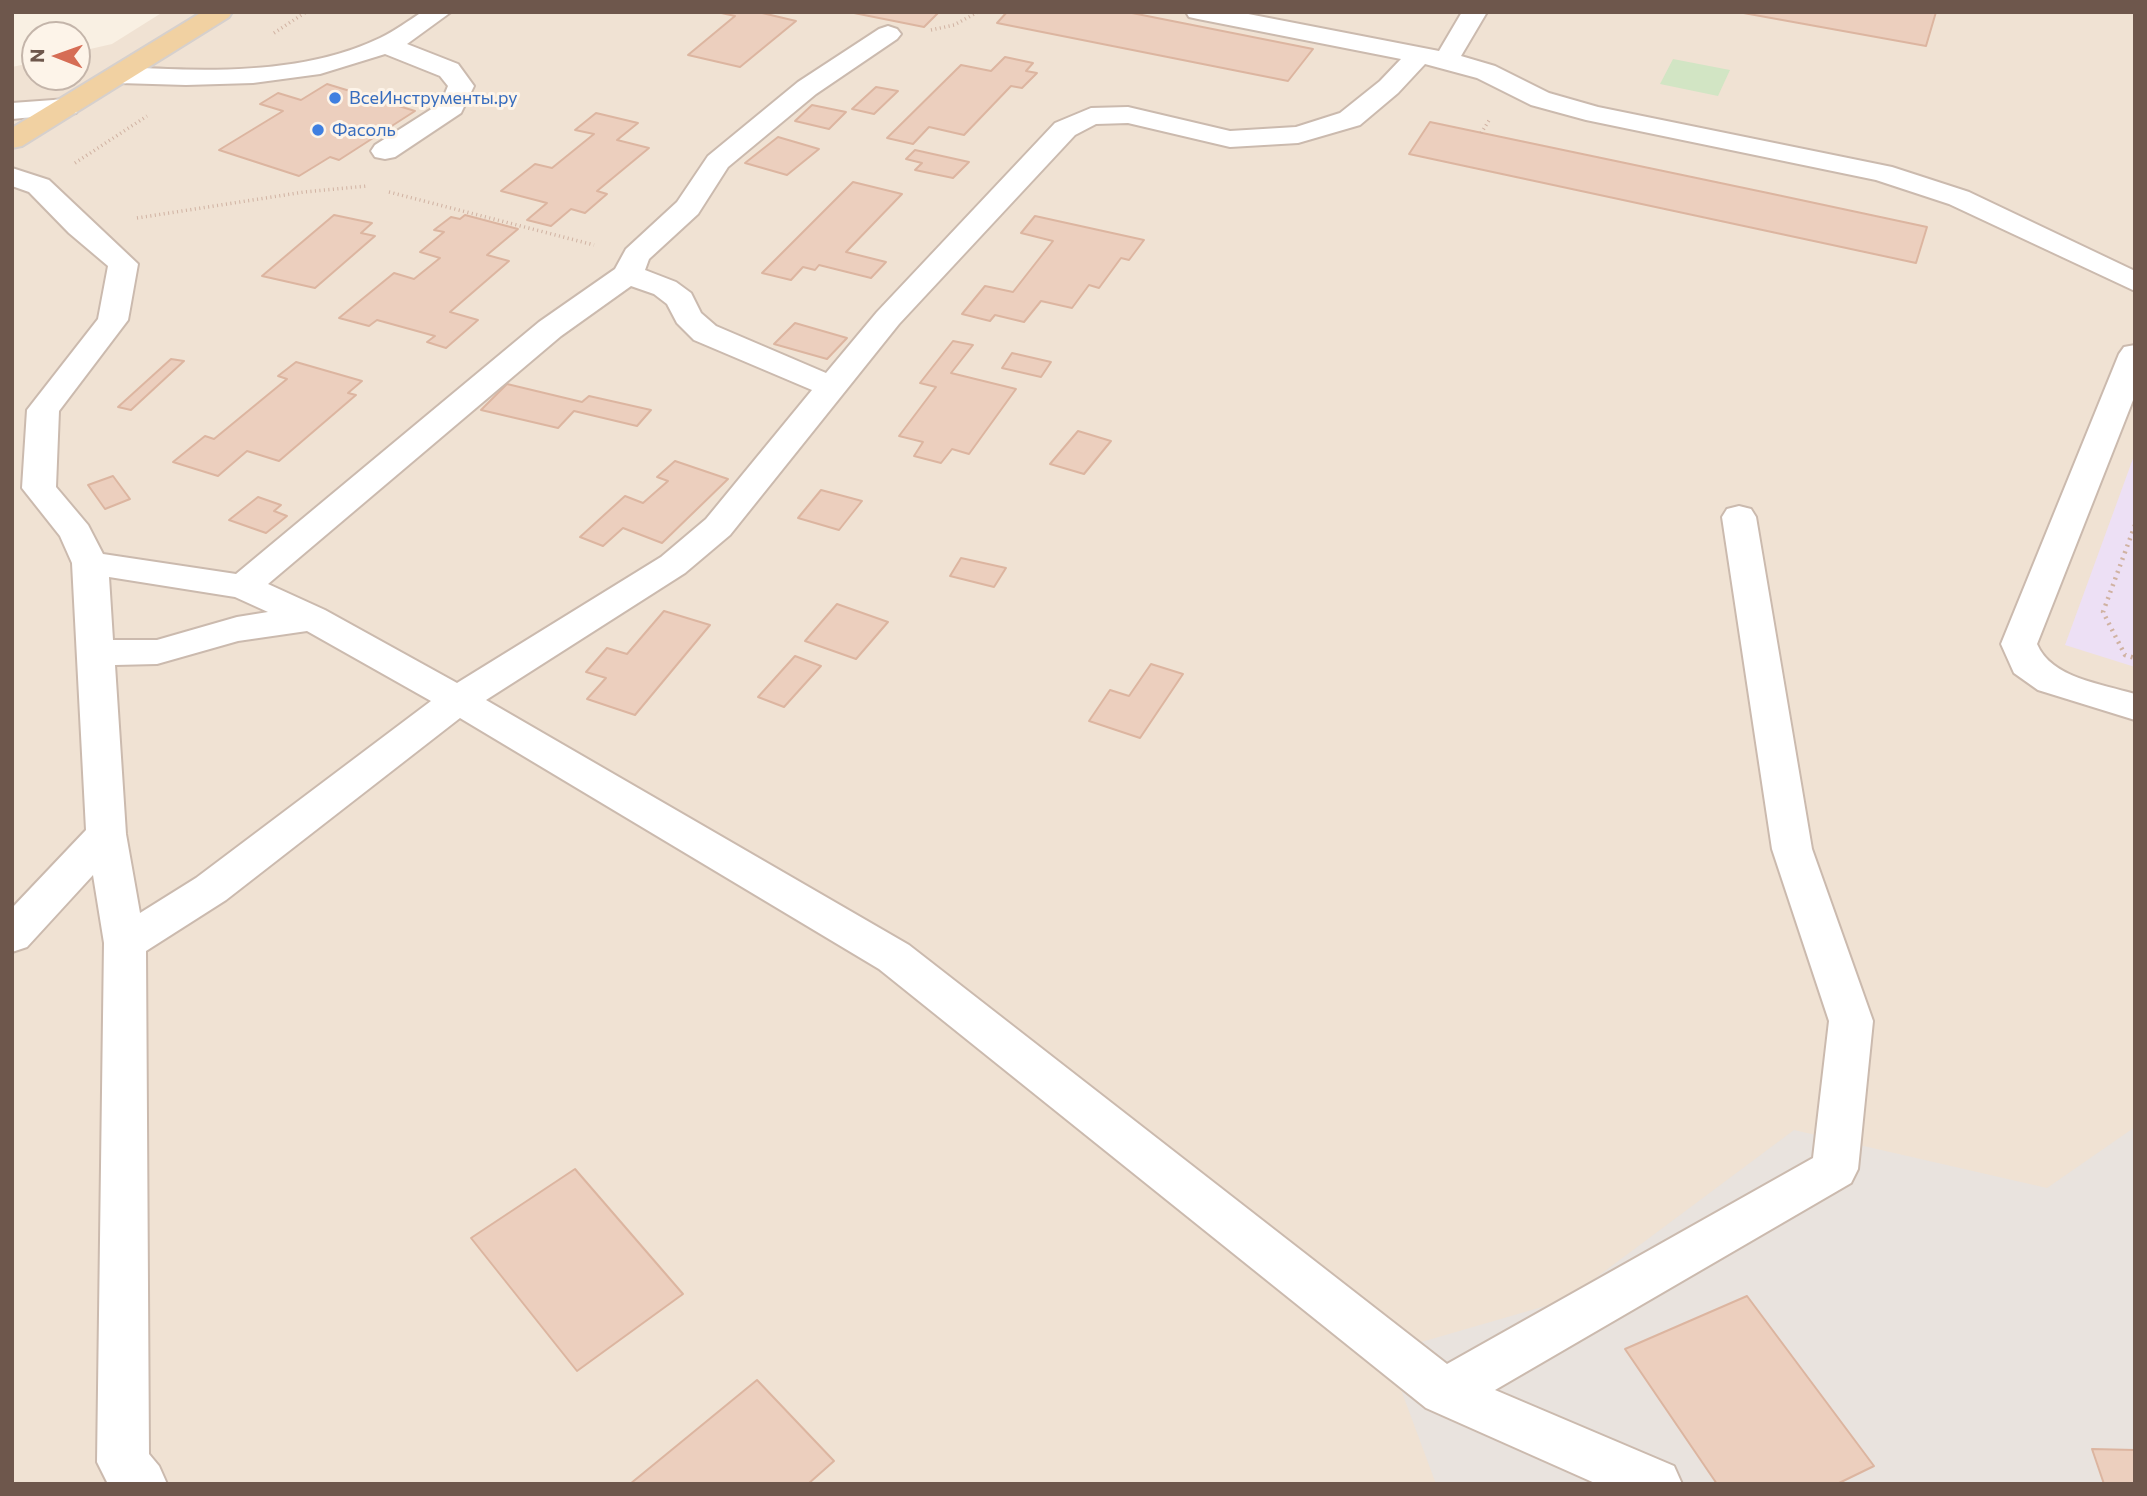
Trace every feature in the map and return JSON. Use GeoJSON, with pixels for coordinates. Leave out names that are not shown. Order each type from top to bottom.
{"type":"FeatureCollection","features":[{"type":"Feature","properties":{"kind":"main road"},"geometry":{"type":"LineString","coordinates":[[12,141],[220,12]]}},
{"type":"Feature","properties":{"kind":"street"},"geometry":{"type":"LineString","coordinates":[[119,75],[202,79],[303,71],[385,46],[439,12]]}},
{"type":"Feature","properties":{"kind":"street"},"geometry":{"type":"LineString","coordinates":[[1198,12],[1304,22],[1486,72],[1540,99],[1595,114],[1882,173],[1959,198],[2135,282]]}},
{"type":"Feature","properties":{"kind":"street"},"geometry":{"type":"LineString","coordinates":[[1446,60],[1475,12]]}},
{"type":"Feature","properties":{"kind":"street"},"geometry":{"type":"LineString","coordinates":[[243,587],[550,329],[632,265],[688,208],[718,162],[807,88],[888,34]]}},
{"type":"Feature","properties":{"kind":"street"},"geometry":{"type":"LineString","coordinates":[[385,46],[449,70],[461,86],[452,107],[385,150]]}},
{"type":"Feature","properties":{"kind":"street"},"geometry":{"type":"LineString","coordinates":[[125,943],[211,889],[458,701],[673,565],[718,527],[888,318],[1065,130],[1091,116],[1128,115],[1230,139],[1298,135],[1350,119],[1389,87],[1419,55]]}},
{"type":"Feature","properties":{"kind":"street"},"geometry":{"type":"LineString","coordinates":[[12,111],[67,107]]}},
{"type":"Feature","properties":{"kind":"street"},"geometry":{"type":"LineString","coordinates":[[12,176],[39,186],[79,227],[123,264],[113,320],[43,410],[39,488],[76,533],[90,563],[106,834],[125,943],[123,1462],[141,1484]]}},
{"type":"Feature","properties":{"kind":"street"},"geometry":{"type":"LineString","coordinates":[[632,265],[680,299],[688,317],[705,334],[832,387]]}},
{"type":"Feature","properties":{"kind":"street"},"geometry":{"type":"LineString","coordinates":[[2135,354],[2019,644],[2027,664],[2051,681],[2135,707]]}},
{"type":"Feature","properties":{"kind":"street"},"geometry":{"type":"LineString","coordinates":[[1444,1392],[1835,1169],[1851,1021],[1792,849],[1739,517]]}},
{"type":"Feature","properties":{"kind":"street"},"geometry":{"type":"LineString","coordinates":[[90,563],[243,587],[312,618],[894,957],[1444,1392],[1656,1484]]}},
{"type":"Feature","properties":{"kind":"street"},"geometry":{"type":"LineString","coordinates":[[95,653],[157,652],[237,629],[312,618]]}},
{"type":"Feature","properties":{"kind":"street"},"geometry":{"type":"LineString","coordinates":[[12,936],[106,834]]}},
{"type":"Feature","properties":{"kind":"path"},"geometry":{"type":"LineString","coordinates":[[888,34],[954,25],[978,12]]}},
{"type":"Feature","properties":{"kind":"path"},"geometry":{"type":"LineString","coordinates":[[79,227],[304,192],[365,186],[632,265]]}},
{"type":"Feature","properties":{"kind":"path"},"geometry":{"type":"LineString","coordinates":[[2135,525],[2103,612],[2125,655],[2135,658]]}},
{"type":"Feature","properties":{"kind":"shaded area"},"geometry":{"type":"Polygon","coordinates":[[[163,12],[2135,12],[2135,1484],[12,1484],[12,67],[21,65],[21,91],[91,91],[91,49],[112,44],[163,12]]]}},
{"type":"Feature","properties":{"kind":"shaded area"},"geometry":{"type":"Polygon","coordinates":[[[2135,453],[2135,667],[2065,645],[2135,453]]]}},
{"type":"Feature","properties":{"kind":"shaded area"},"geometry":{"type":"Polygon","coordinates":[[[2135,1127],[2135,1484],[1436,1484],[1387,1352],[1566,1300],[1794,1130],[2047,1188],[2135,1127]]]}},
{"type":"Feature","properties":{"kind":"green space"},"geometry":{"type":"Polygon","coordinates":[[[1673,59],[1730,70],[1718,96],[1660,84],[1673,59]]]}},
{"type":"Feature","properties":{"kind":"building"},"geometry":{"type":"Polygon","coordinates":[[[717,12],[758,12],[796,21],[740,67],[688,55],[735,16],[717,12]]]}},
{"type":"Feature","properties":{"kind":"building"},"geometry":{"type":"Polygon","coordinates":[[[849,12],[939,12],[924,27],[849,12]]]}},
{"type":"Feature","properties":{"kind":"building"},"geometry":{"type":"Polygon","coordinates":[[[1007,12],[1127,12],[1313,49],[1288,81],[997,23],[1007,12]]]}},
{"type":"Feature","properties":{"kind":"building"},"geometry":{"type":"Polygon","coordinates":[[[1738,12],[1936,12],[1926,46],[1738,12]]]}},
{"type":"Feature","properties":{"kind":"building"},"geometry":{"type":"Polygon","coordinates":[[[1005,57],[1033,63],[1026,71],[1037,73],[1022,88],[1011,86],[964,135],[929,127],[913,144],[887,138],[961,65],[991,71],[1005,57]]]}},
{"type":"Feature","properties":{"kind":"building","name":"Фасоль"},"geometry":{"type":"Polygon","coordinates":[[[327,84],[415,111],[339,160],[330,157],[299,176],[219,150],[283,111],[260,104],[278,93],[301,100],[327,84]]]}},
{"type":"Feature","properties":{"kind":"building"},"geometry":{"type":"Polygon","coordinates":[[[876,87],[898,91],[874,114],[852,109],[876,87]]]}},
{"type":"Feature","properties":{"kind":"building"},"geometry":{"type":"Polygon","coordinates":[[[812,105],[846,112],[829,129],[795,121],[812,105]]]}},
{"type":"Feature","properties":{"kind":"building"},"geometry":{"type":"Polygon","coordinates":[[[596,113],[638,123],[617,140],[649,148],[597,191],[607,194],[585,213],[571,209],[551,226],[527,220],[547,203],[501,191],[535,164],[552,168],[594,134],[575,130],[596,113]]]}},
{"type":"Feature","properties":{"kind":"building"},"geometry":{"type":"Polygon","coordinates":[[[1430,122],[1927,227],[1916,263],[1409,154],[1430,122]]]}},
{"type":"Feature","properties":{"kind":"building"},"geometry":{"type":"Polygon","coordinates":[[[778,137],[819,149],[787,175],[745,163],[778,137]]]}},
{"type":"Feature","properties":{"kind":"building"},"geometry":{"type":"Polygon","coordinates":[[[915,150],[969,162],[953,178],[915,170],[922,163],[906,159],[915,150]]]}},
{"type":"Feature","properties":{"kind":"building"},"geometry":{"type":"Polygon","coordinates":[[[853,182],[902,194],[846,252],[886,262],[871,278],[819,265],[815,270],[803,267],[791,280],[762,273],[853,182]]]}},
{"type":"Feature","properties":{"kind":"building"},"geometry":{"type":"Polygon","coordinates":[[[334,215],[372,223],[361,233],[375,236],[315,288],[262,276],[334,215]]]}},
{"type":"Feature","properties":{"kind":"building"},"geometry":{"type":"Polygon","coordinates":[[[465,215],[518,229],[487,255],[509,261],[450,312],[478,320],[446,348],[427,342],[435,336],[377,320],[369,326],[339,318],[394,273],[414,279],[440,258],[420,252],[444,232],[434,230],[451,217],[460,219],[465,215]]]}},
{"type":"Feature","properties":{"kind":"building"},"geometry":{"type":"Polygon","coordinates":[[[1035,216],[1144,240],[1129,260],[1121,258],[1099,288],[1089,285],[1072,308],[1041,301],[1024,322],[995,315],[990,321],[962,314],[985,286],[1013,292],[1053,241],[1021,233],[1035,216]]]}},
{"type":"Feature","properties":{"kind":"building"},"geometry":{"type":"Polygon","coordinates":[[[795,323],[847,338],[827,359],[774,344],[795,323]]]}},
{"type":"Feature","properties":{"kind":"building"},"geometry":{"type":"Polygon","coordinates":[[[953,341],[973,345],[951,373],[1016,389],[969,454],[952,449],[941,463],[914,456],[923,442],[899,436],[936,387],[920,383],[953,341]]]}},
{"type":"Feature","properties":{"kind":"building"},"geometry":{"type":"Polygon","coordinates":[[[1012,353],[1051,362],[1041,377],[1002,368],[1012,353]]]}},
{"type":"Feature","properties":{"kind":"building"},"geometry":{"type":"Polygon","coordinates":[[[171,359],[184,361],[131,410],[118,407],[171,359]]]}},
{"type":"Feature","properties":{"kind":"building"},"geometry":{"type":"Polygon","coordinates":[[[296,362],[362,381],[348,393],[356,395],[279,461],[247,451],[218,476],[173,462],[205,436],[214,439],[287,379],[278,376],[296,362]]]}},
{"type":"Feature","properties":{"kind":"building"},"geometry":{"type":"Polygon","coordinates":[[[507,384],[582,402],[589,396],[651,410],[637,426],[574,411],[558,428],[481,410],[507,384]]]}},
{"type":"Feature","properties":{"kind":"building"},"geometry":{"type":"Polygon","coordinates":[[[1078,431],[1111,441],[1084,474],[1050,464],[1078,431]]]}},
{"type":"Feature","properties":{"kind":"building"},"geometry":{"type":"Polygon","coordinates":[[[675,461],[728,479],[662,543],[623,528],[603,546],[580,537],[625,496],[643,503],[668,481],[657,477],[675,461]]]}},
{"type":"Feature","properties":{"kind":"building"},"geometry":{"type":"Polygon","coordinates":[[[113,476],[130,499],[105,509],[88,485],[113,476]]]}},
{"type":"Feature","properties":{"kind":"building"},"geometry":{"type":"Polygon","coordinates":[[[821,490],[862,501],[839,530],[798,518],[821,490]]]}},
{"type":"Feature","properties":{"kind":"building"},"geometry":{"type":"Polygon","coordinates":[[[258,497],[281,505],[274,511],[287,516],[266,533],[229,520],[258,497]]]}},
{"type":"Feature","properties":{"kind":"building"},"geometry":{"type":"Polygon","coordinates":[[[961,558],[1006,568],[994,587],[950,576],[961,558]]]}},
{"type":"Feature","properties":{"kind":"building"},"geometry":{"type":"Polygon","coordinates":[[[837,604],[888,622],[856,659],[805,641],[837,604]]]}},
{"type":"Feature","properties":{"kind":"building"},"geometry":{"type":"Polygon","coordinates":[[[664,611],[710,625],[635,715],[587,699],[606,678],[586,672],[607,648],[627,654],[664,611]]]}},
{"type":"Feature","properties":{"kind":"building"},"geometry":{"type":"Polygon","coordinates":[[[795,656],[821,666],[784,707],[758,697],[795,656]]]}},
{"type":"Feature","properties":{"kind":"building"},"geometry":{"type":"Polygon","coordinates":[[[1151,664],[1183,674],[1140,738],[1089,721],[1110,690],[1129,696],[1151,664]]]}},
{"type":"Feature","properties":{"kind":"building"},"geometry":{"type":"Polygon","coordinates":[[[575,1169],[683,1294],[577,1371],[471,1238],[575,1169]]]}},
{"type":"Feature","properties":{"kind":"building"},"geometry":{"type":"Polygon","coordinates":[[[1747,1296],[1874,1466],[1837,1484],[1717,1484],[1625,1349],[1747,1296]]]}},
{"type":"Feature","properties":{"kind":"building"},"geometry":{"type":"Polygon","coordinates":[[[757,1380],[834,1461],[808,1484],[630,1484],[757,1380]]]}},
{"type":"Feature","properties":{"kind":"building"},"geometry":{"type":"Polygon","coordinates":[[[2092,1449],[2135,1450],[2135,1484],[2104,1484],[2092,1449]]]}},
{"type":"Feature","properties":{"kind":"place","name":"ВсеИнструменты.ру"},"geometry":{"type":"Point","coordinates":[335,98]}},
{"type":"Feature","properties":{"kind":"place","name":"Фасоль"},"geometry":{"type":"Point","coordinates":[318,130]}}]}
